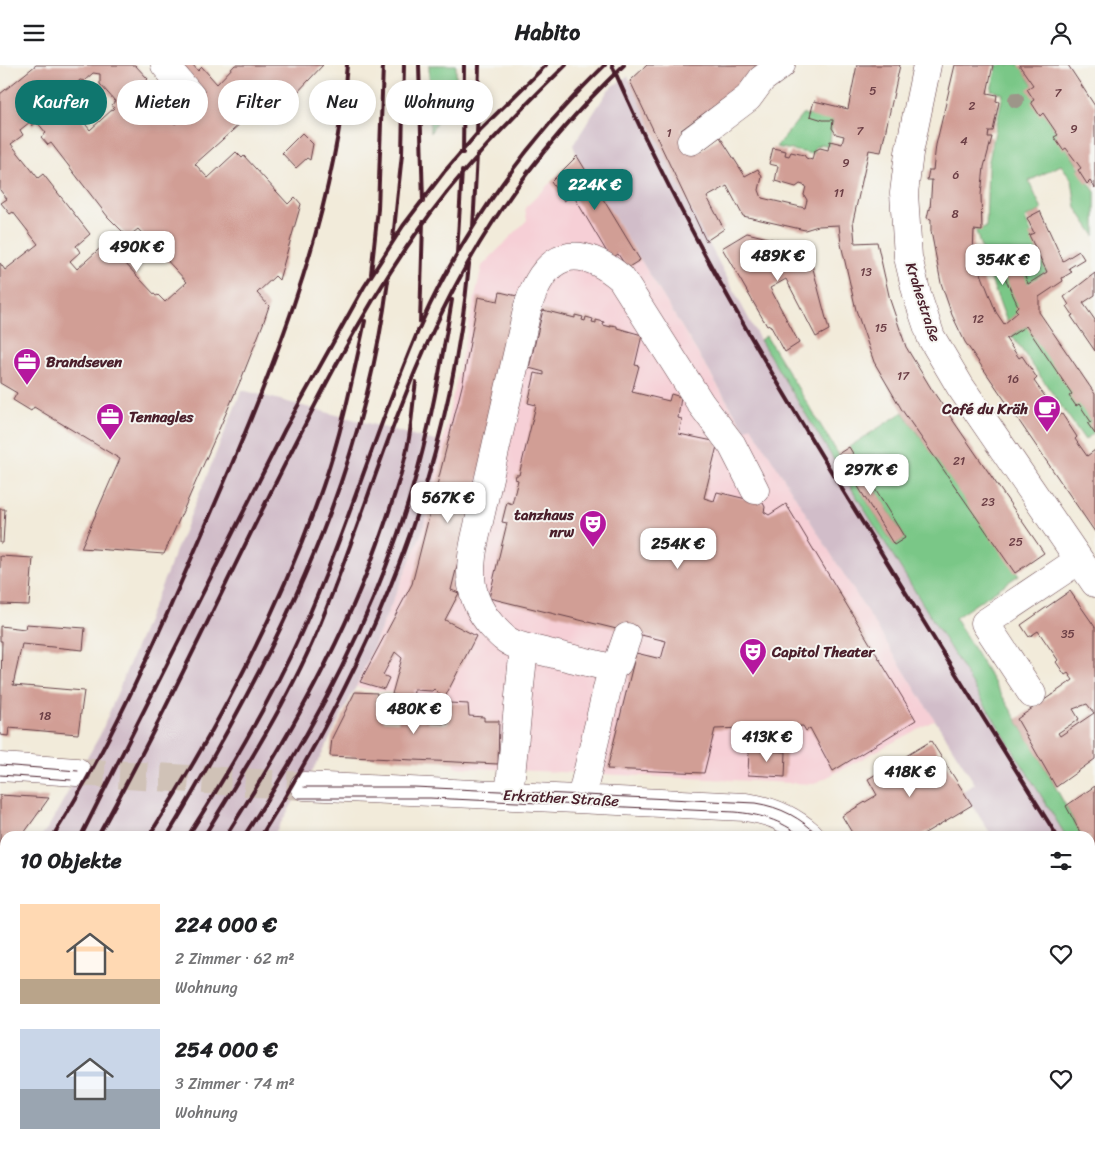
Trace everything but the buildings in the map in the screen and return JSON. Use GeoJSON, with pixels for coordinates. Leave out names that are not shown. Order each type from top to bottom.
{"type":"FeatureCollection","features":[{"type":"Feature","properties":{"kind":"street"},"geometry":{"type":"LineString","coordinates":[[165,65],[178,80]]}},
{"type":"Feature","properties":{"kind":"street"},"geometry":{"type":"LineString","coordinates":[[691,141],[748,98],[762,79],[781,65]]}},
{"type":"Feature","properties":{"kind":"street","name":"Krahestraße"},"geometry":{"type":"LineString","coordinates":[[927,65],[909,153],[904,193],[908,257],[917,295],[931,337],[960,386],[1095,583]]}},
{"type":"Feature","properties":{"kind":"street"},"geometry":{"type":"LineString","coordinates":[[612,668],[513,644],[502,637],[480,611],[472,589],[470,569],[475,539],[528,306],[541,276],[555,261],[565,257],[582,259],[606,267],[621,277],[701,403],[732,445],[755,490]]}},
{"type":"Feature","properties":{"kind":"street"},"geometry":{"type":"LineString","coordinates":[[1032,694],[985,623],[1079,560]]}},
{"type":"Feature","properties":{"kind":"street"},"geometry":{"type":"LineString","coordinates":[[581,799],[612,668],[618,663],[627,637]]}},
{"type":"Feature","properties":{"kind":"street"},"geometry":{"type":"LineString","coordinates":[[509,795],[524,647]]}},
{"type":"Feature","properties":{"kind":"street"},"geometry":{"type":"LineString","coordinates":[[0,767],[77,772]]}},
{"type":"Feature","properties":{"kind":"street","name":"Erkrather Straße"},"geometry":{"type":"LineString","coordinates":[[304,786],[760,809],[794,823],[804,831]]}},
{"type":"Feature","properties":{"kind":"shaded area"},"geometry":{"type":"Polygon","coordinates":[[[628,76],[689,206],[760,340],[766,336],[916,582],[954,618],[1037,753],[1079,831],[989,831],[963,791],[975,784],[751,426],[745,430],[577,156],[573,145],[609,89],[628,76]]]}},
{"type":"Feature","properties":{"kind":"shaded area"},"geometry":{"type":"Polygon","coordinates":[[[577,156],[744,429],[751,426],[935,720],[814,784],[454,767],[455,703],[356,687],[423,530],[482,266],[527,220],[525,208],[577,156]]]}},
{"type":"Feature","properties":{"kind":"shaded area"},"geometry":{"type":"Polygon","coordinates":[[[242,390],[443,443],[423,530],[356,687],[321,756],[276,831],[45,831],[100,735],[242,390]]]}},
{"type":"Feature","properties":{"kind":"green space"},"geometry":{"type":"Polygon","coordinates":[[[429,65],[456,65],[456,80],[429,80],[429,65]]]}},
{"type":"Feature","properties":{"kind":"green space"},"geometry":{"type":"Polygon","coordinates":[[[997,65],[1020,65],[1034,87],[1029,90],[1095,192],[1095,236],[1076,208],[1072,180],[1061,165],[1029,181],[1042,210],[1025,218],[1047,271],[1016,290],[1022,308],[1007,322],[988,272],[975,228],[986,228],[988,165],[1003,94],[991,90],[997,65]]]}},
{"type":"Feature","properties":{"kind":"green space"},"geometry":{"type":"Polygon","coordinates":[[[803,114],[833,120],[829,146],[821,144],[814,148],[813,154],[776,147],[803,114]]]}},
{"type":"Feature","properties":{"kind":"green space"},"geometry":{"type":"Polygon","coordinates":[[[430,125],[435,125],[430,133],[430,125]]]}},
{"type":"Feature","properties":{"kind":"green space"},"geometry":{"type":"Polygon","coordinates":[[[1040,317],[1095,397],[1095,432],[1085,440],[1012,336],[1040,317]]]}},
{"type":"Feature","properties":{"kind":"green space"},"geometry":{"type":"Polygon","coordinates":[[[766,336],[894,545],[905,538],[849,447],[903,412],[1019,575],[955,618],[1037,753],[1079,831],[1063,831],[760,340],[766,336]]]}},
{"type":"Feature","properties":{"kind":"tunnel"},"geometry":{"type":"LineString","coordinates":[[77,772],[304,786]]}},
{"type":"Feature","properties":{"kind":"tram line"},"geometry":{"type":"LineString","coordinates":[[0,765],[78,771]]}},
{"type":"Feature","properties":{"kind":"tram line"},"geometry":{"type":"LineString","coordinates":[[0,775],[71,780]]}},
{"type":"Feature","properties":{"kind":"tram line"},"geometry":{"type":"LineString","coordinates":[[304,787],[414,787],[755,803],[782,810],[813,831]]}},
{"type":"Feature","properties":{"kind":"tram line"},"geometry":{"type":"LineString","coordinates":[[298,798],[430,798],[734,812],[752,814],[769,819],[794,831]]}},
{"type":"Feature","properties":{"kind":"railway"},"geometry":{"type":"LineString","coordinates":[[56,831],[95,765],[132,691],[183,579],[271,367],[311,249],[327,188],[339,127],[347,65]]}},
{"type":"Feature","properties":{"kind":"railway"},"geometry":{"type":"LineString","coordinates":[[371,274],[378,209],[383,65]]}},
{"type":"Feature","properties":{"kind":"railway"},"geometry":{"type":"LineString","coordinates":[[393,239],[402,154],[404,65]]}},
{"type":"Feature","properties":{"kind":"railway"},"geometry":{"type":"LineString","coordinates":[[419,65],[423,202]]}},
{"type":"Feature","properties":{"kind":"railway"},"geometry":{"type":"LineString","coordinates":[[463,153],[464,65]]}},
{"type":"Feature","properties":{"kind":"railway"},"geometry":{"type":"LineString","coordinates":[[477,135],[479,65]]}},
{"type":"Feature","properties":{"kind":"railway"},"geometry":{"type":"LineString","coordinates":[[84,831],[285,429],[364,287],[403,226],[444,172],[481,129],[546,65]]}},
{"type":"Feature","properties":{"kind":"railway"},"geometry":{"type":"LineString","coordinates":[[101,831],[166,706],[306,422],[376,295],[432,211],[468,167],[505,126],[566,65]]}},
{"type":"Feature","properties":{"kind":"railway"},"geometry":{"type":"LineString","coordinates":[[191,831],[249,735],[277,684],[302,631],[333,555],[405,362],[438,288],[457,253],[501,185],[551,122],[605,65]]}},
{"type":"Feature","properties":{"kind":"railway"},"geometry":{"type":"LineString","coordinates":[[612,65],[668,185],[730,301],[831,472],[1054,831]]}},
{"type":"Feature","properties":{"kind":"railway"},"geometry":{"type":"LineString","coordinates":[[207,831],[264,737],[316,634],[416,368],[451,294],[471,258],[516,189],[567,124],[624,65]]}},
{"type":"Feature","properties":{"kind":"railway"},"geometry":{"type":"LineString","coordinates":[[473,227],[477,155]]}},
{"type":"Feature","properties":{"kind":"railway"},"geometry":{"type":"LineString","coordinates":[[457,253],[462,171]]}},
{"type":"Feature","properties":{"kind":"railway"},"geometry":{"type":"LineString","coordinates":[[420,322],[423,222]]}},
{"type":"Feature","properties":{"kind":"railway"},"geometry":{"type":"LineString","coordinates":[[264,831],[338,701],[371,633],[399,563],[424,491],[444,418],[459,342],[469,264]]}},
{"type":"Feature","properties":{"kind":"railway"},"geometry":{"type":"LineString","coordinates":[[170,831],[258,674],[308,567],[330,512],[349,457],[365,400],[378,341],[388,281]]}},
{"type":"Feature","properties":{"kind":"railway"},"geometry":{"type":"LineString","coordinates":[[247,831],[295,755],[318,713],[361,627],[380,583],[411,493],[424,445],[452,300]]}},
{"type":"Feature","properties":{"kind":"railway"},"geometry":{"type":"LineString","coordinates":[[152,831],[200,752],[246,666],[288,577],[330,466],[347,404],[365,321]]}},
{"type":"Feature","properties":{"kind":"railway"},"geometry":{"type":"LineString","coordinates":[[229,831],[272,762],[314,685],[334,647],[369,567],[402,471],[409,438],[416,382]]}},
{"type":"Feature","properties":{"kind":"place","name":"Brandseven"},"geometry":{"type":"Point","coordinates":[27,386]}},
{"type":"Feature","properties":{"kind":"place","name":"Café du Kräh"},"geometry":{"type":"Point","coordinates":[1047,433]}},
{"type":"Feature","properties":{"kind":"place","name":"Tennagles"},"geometry":{"type":"Point","coordinates":[110,441]}},
{"type":"Feature","properties":{"kind":"place","name":"tanzhaus nrw"},"geometry":{"type":"Point","coordinates":[593,548]}},
{"type":"Feature","properties":{"kind":"place","name":"Capitol Theater"},"geometry":{"type":"Point","coordinates":[753,676]}}]}
